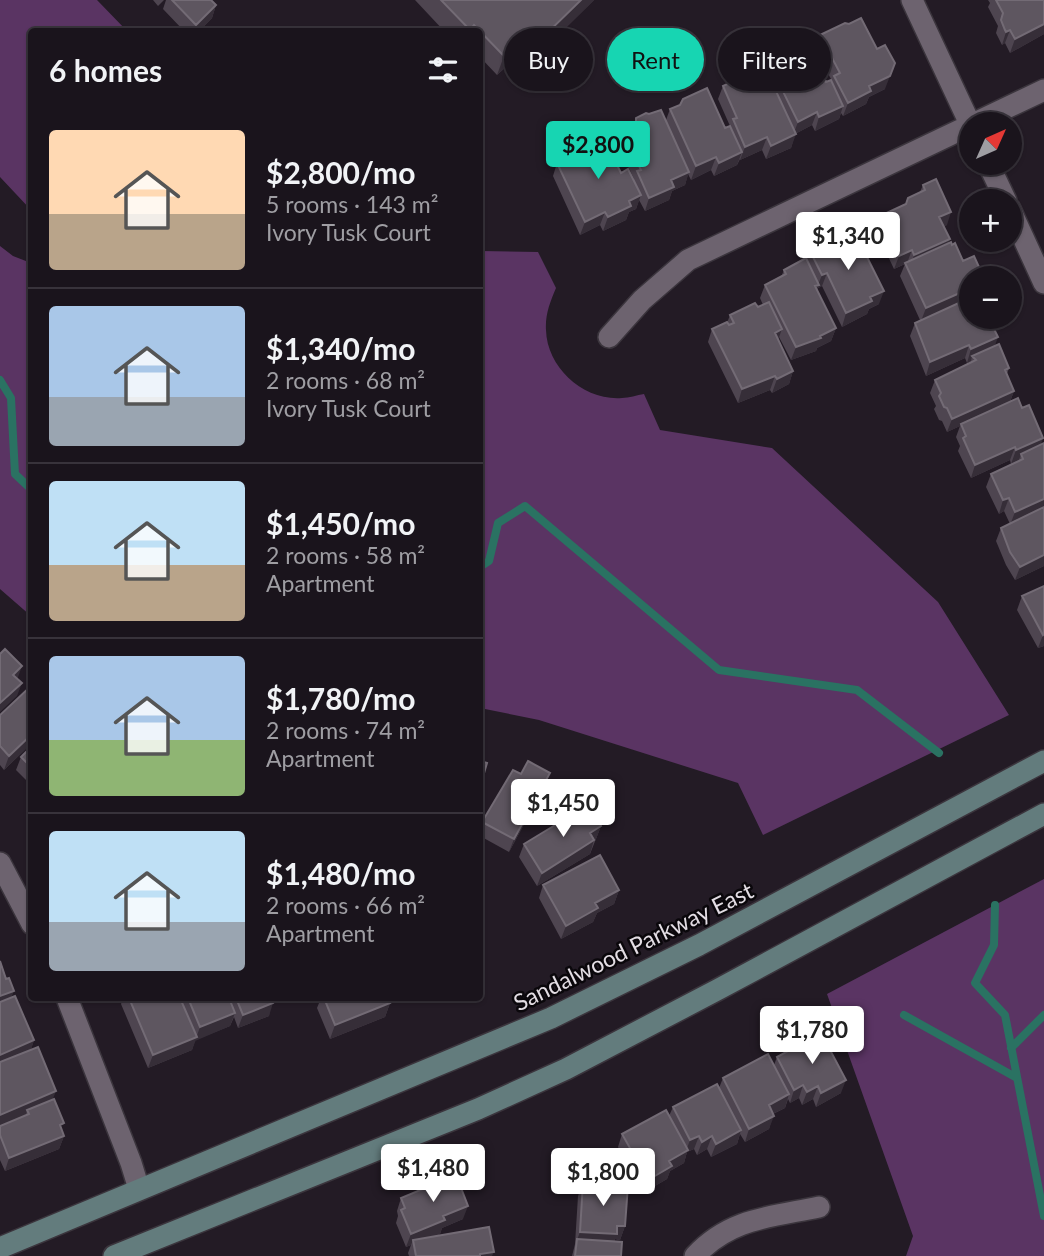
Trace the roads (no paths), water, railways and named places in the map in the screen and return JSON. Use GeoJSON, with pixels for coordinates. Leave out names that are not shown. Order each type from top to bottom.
{"type":"FeatureCollection","features":[{"type":"Feature","properties":{"kind":"main road","name":"Sandalwood Parkway East"},"geometry":{"type":"LineString","coordinates":[[0,1248],[551,1018],[699,945],[1044,761]]}},
{"type":"Feature","properties":{"kind":"main road"},"geometry":{"type":"LineString","coordinates":[[114,1256],[466,1114],[566,1069],[1044,814]]}},
{"type":"Feature","properties":{"kind":"street"},"geometry":{"type":"LineString","coordinates":[[912,0],[965,112]]}},
{"type":"Feature","properties":{"kind":"street"},"geometry":{"type":"LineString","coordinates":[[998,112],[1044,90]]}},
{"type":"Feature","properties":{"kind":"street"},"geometry":{"type":"LineString","coordinates":[[609,337],[642,300],[688,260],[959,131]]}},
{"type":"Feature","properties":{"kind":"street"},"geometry":{"type":"LineString","coordinates":[[1022,235],[1044,283]]}},
{"type":"Feature","properties":{"kind":"street"},"geometry":{"type":"LineString","coordinates":[[0,863],[28,916]]}},
{"type":"Feature","properties":{"kind":"street"},"geometry":{"type":"LineString","coordinates":[[68,1001],[139,1189]]}},
{"type":"Feature","properties":{"kind":"street"},"geometry":{"type":"LineString","coordinates":[[695,1256],[708,1242],[738,1224],[819,1207]]}},
{"type":"Feature","properties":{"kind":"waterway"},"geometry":{"type":"LineString","coordinates":[[0,380],[11,398],[15,474],[28,486]]}},
{"type":"Feature","properties":{"kind":"waterway"},"geometry":{"type":"LineString","coordinates":[[483,565],[489,561],[498,523],[525,506],[719,670],[857,690],[939,753]]}},
{"type":"Feature","properties":{"kind":"waterway"},"geometry":{"type":"LineString","coordinates":[[995,905],[994,945],[975,983],[1005,1015],[1044,1216]]}},
{"type":"Feature","properties":{"kind":"waterway"},"geometry":{"type":"LineString","coordinates":[[904,1015],[1017,1078]]}},
{"type":"Feature","properties":{"kind":"waterway"},"geometry":{"type":"LineString","coordinates":[[1011,1048],[1044,1015]]}}]}
